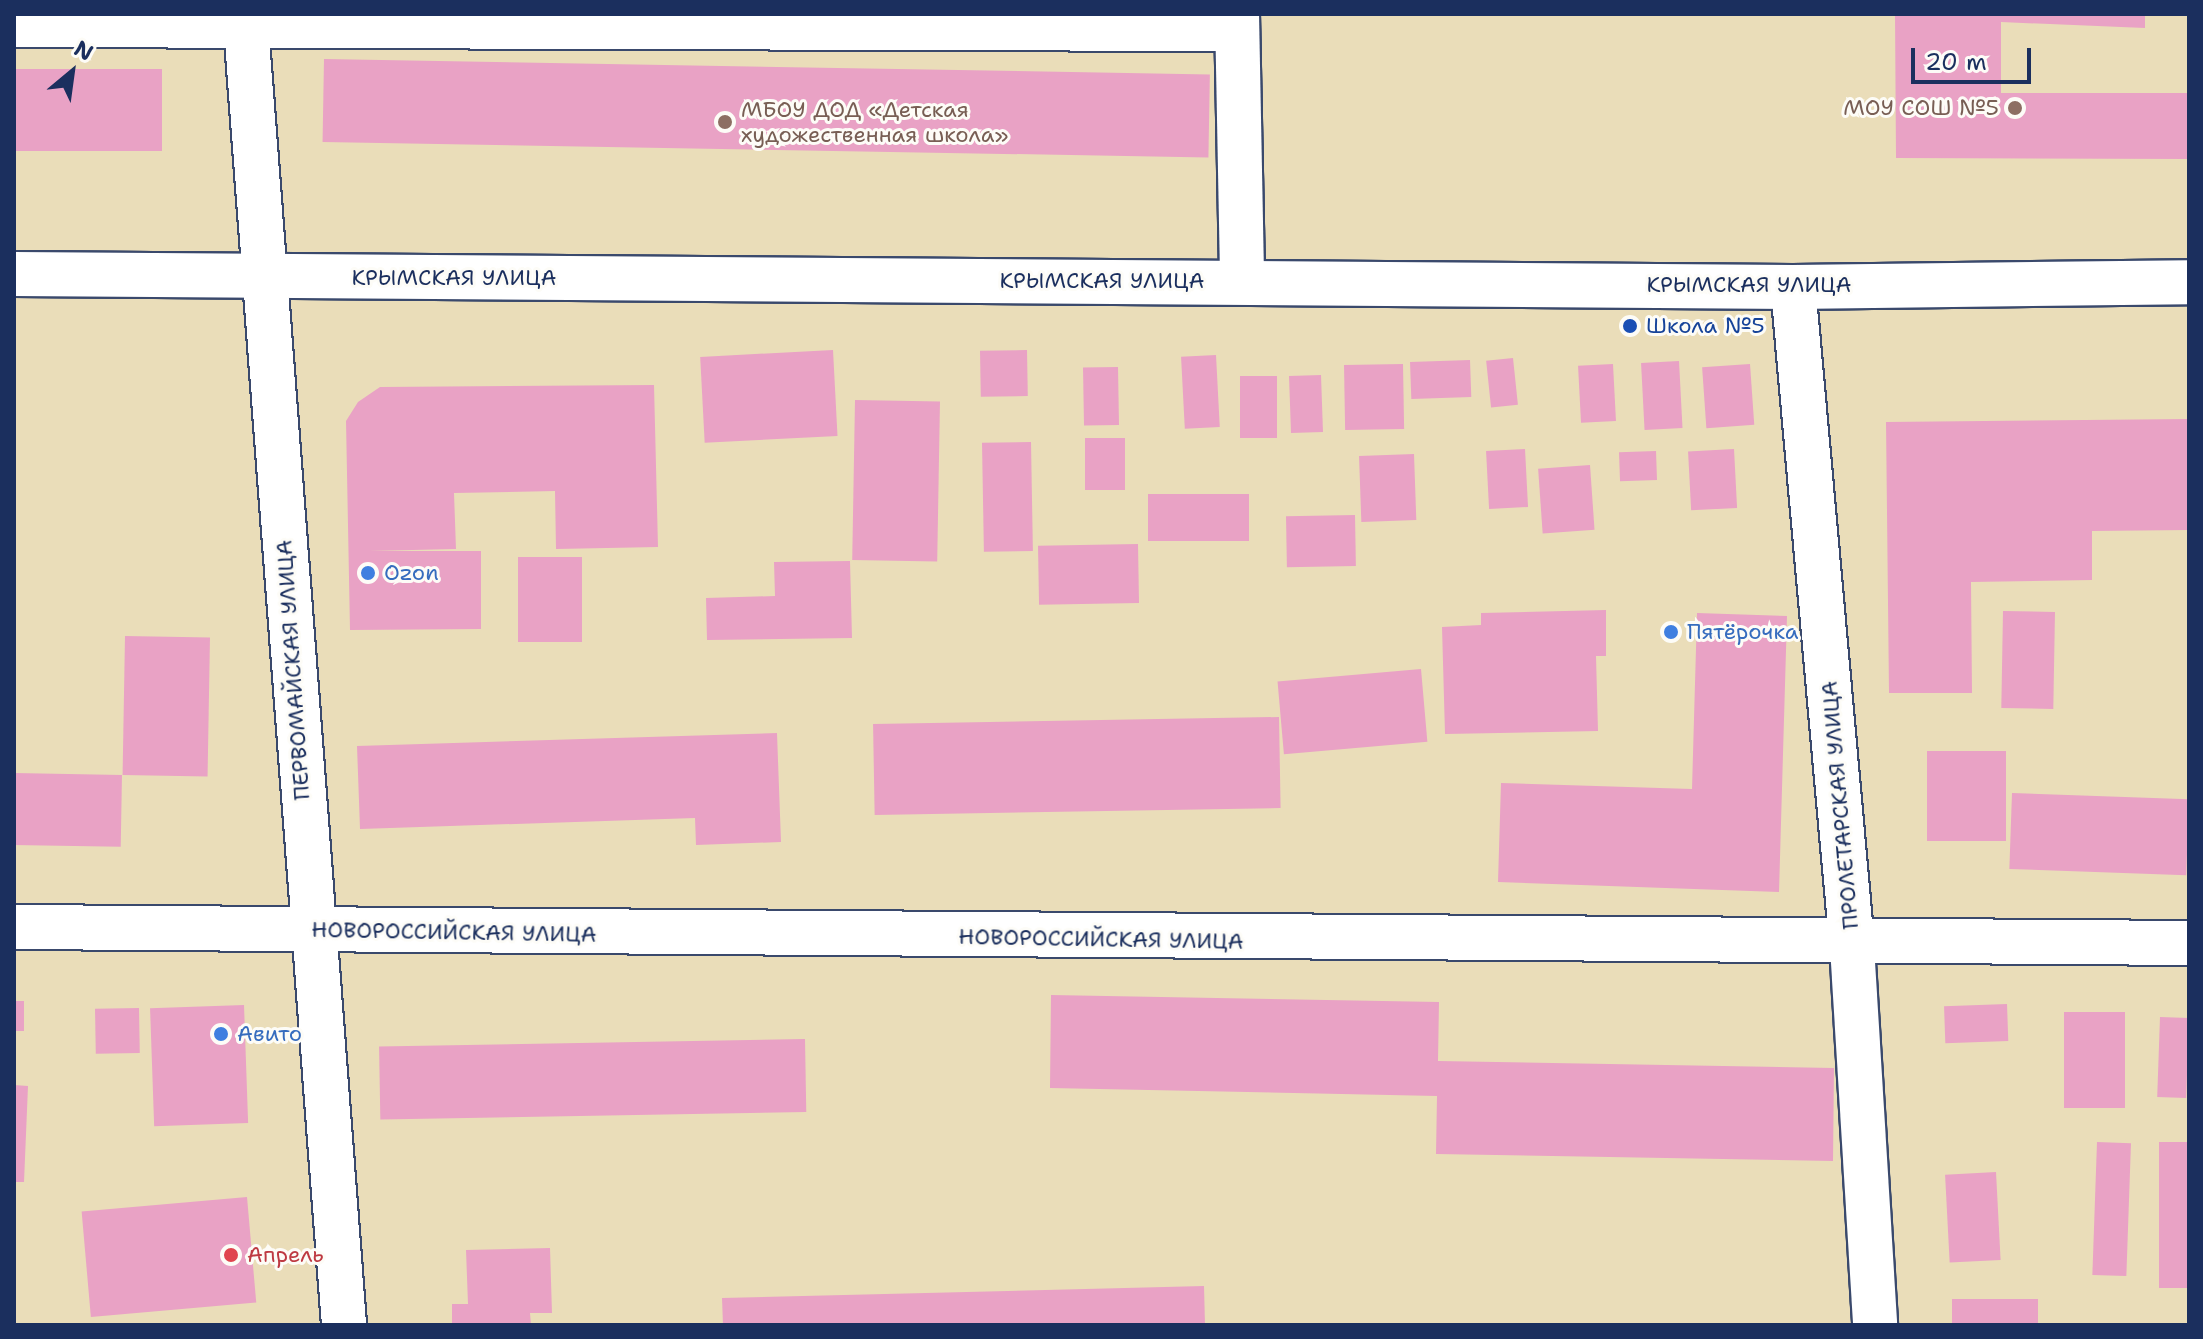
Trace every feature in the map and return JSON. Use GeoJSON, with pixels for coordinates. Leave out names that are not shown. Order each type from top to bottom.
{"type":"FeatureCollection","features":[{"type":"Feature","properties":{"kind":"street"},"geometry":{"type":"LineString","coordinates":[[14,25],[245,20],[1237,21],[1242,282]]}},
{"type":"Feature","properties":{"kind":"street","name":"ПЕРВОМАЙСКАЯ УЛИЦА"},"geometry":{"type":"LineString","coordinates":[[245,20],[344,1325]]}},
{"type":"Feature","properties":{"kind":"street","name":"КРЫМСКАЯ УЛИЦА"},"geometry":{"type":"LineString","coordinates":[[14,274],[1793,287],[2189,282]]}},
{"type":"Feature","properties":{"kind":"street","name":"ПРОЛЕТАРСКАЯ УЛИЦА"},"geometry":{"type":"LineString","coordinates":[[1793,287],[1852,946],[1875,1325]]}},
{"type":"Feature","properties":{"kind":"street","name":"НОВОРОССИЙСКАЯ УЛИЦА"},"geometry":{"type":"LineString","coordinates":[[14,927],[1852,946],[2189,943]]}},
{"type":"Feature","properties":{"kind":"building"},"geometry":{"type":"Polygon","coordinates":[[[1895,14],[2145,14],[2145,28],[2001,22],[2001,93],[2189,93],[2189,159],[1896,158],[1895,14]]]}},
{"type":"Feature","properties":{"kind":"building"},"geometry":{"type":"Polygon","coordinates":[[[324,59],[1210,74],[1208,157],[323,142],[324,59]]]}},
{"type":"Feature","properties":{"kind":"building"},"geometry":{"type":"Polygon","coordinates":[[[14,69],[162,69],[162,151],[14,151],[14,69]]]}},
{"type":"Feature","properties":{"kind":"building"},"geometry":{"type":"Polygon","coordinates":[[[833,350],[838,436],[705,443],[700,357],[833,350]]]}},
{"type":"Feature","properties":{"kind":"building"},"geometry":{"type":"Polygon","coordinates":[[[1027,350],[1028,396],[981,397],[980,351],[1027,350]]]}},
{"type":"Feature","properties":{"kind":"building"},"geometry":{"type":"Polygon","coordinates":[[[1216,355],[1220,427],[1185,429],[1181,357],[1216,355]]]}},
{"type":"Feature","properties":{"kind":"building"},"geometry":{"type":"Polygon","coordinates":[[[1513,358],[1518,405],[1491,408],[1486,361],[1513,358]]]}},
{"type":"Feature","properties":{"kind":"building"},"geometry":{"type":"Polygon","coordinates":[[[1470,360],[1471,397],[1411,399],[1410,362],[1470,360]]]}},
{"type":"Feature","properties":{"kind":"building"},"geometry":{"type":"Polygon","coordinates":[[[1679,361],[1683,428],[1645,430],[1641,363],[1679,361]]]}},
{"type":"Feature","properties":{"kind":"building"},"geometry":{"type":"Polygon","coordinates":[[[1403,364],[1404,429],[1345,430],[1344,365],[1403,364]]]}},
{"type":"Feature","properties":{"kind":"building"},"geometry":{"type":"Polygon","coordinates":[[[1613,364],[1616,421],[1581,423],[1578,366],[1613,364]]]}},
{"type":"Feature","properties":{"kind":"building"},"geometry":{"type":"Polygon","coordinates":[[[1750,364],[1754,425],[1706,428],[1702,367],[1750,364]]]}},
{"type":"Feature","properties":{"kind":"building"},"geometry":{"type":"Polygon","coordinates":[[[1118,367],[1119,425],[1084,426],[1083,368],[1118,367]]]}},
{"type":"Feature","properties":{"kind":"building"},"geometry":{"type":"Polygon","coordinates":[[[1321,375],[1323,432],[1291,433],[1289,376],[1321,375]]]}},
{"type":"Feature","properties":{"kind":"building"},"geometry":{"type":"Polygon","coordinates":[[[1240,376],[1277,376],[1277,438],[1240,438],[1240,376]]]}},
{"type":"Feature","properties":{"kind":"building"},"geometry":{"type":"Polygon","coordinates":[[[654,385],[658,547],[556,549],[555,491],[454,493],[456,549],[369,551],[481,551],[481,629],[350,630],[346,421],[358,402],[380,387],[654,385]]]}},
{"type":"Feature","properties":{"kind":"building"},"geometry":{"type":"Polygon","coordinates":[[[855,400],[940,401],[937,561],[852,560],[855,400]]]}},
{"type":"Feature","properties":{"kind":"building"},"geometry":{"type":"Polygon","coordinates":[[[2189,419],[2189,530],[2092,531],[2092,580],[1971,582],[1972,693],[1889,693],[1886,422],[2189,419]]]}},
{"type":"Feature","properties":{"kind":"building"},"geometry":{"type":"Polygon","coordinates":[[[1085,438],[1125,438],[1125,490],[1085,490],[1085,438]]]}},
{"type":"Feature","properties":{"kind":"building"},"geometry":{"type":"Polygon","coordinates":[[[1031,442],[1033,551],[984,552],[982,443],[1031,442]]]}},
{"type":"Feature","properties":{"kind":"building"},"geometry":{"type":"Polygon","coordinates":[[[1525,449],[1528,507],[1489,509],[1486,451],[1525,449]]]}},
{"type":"Feature","properties":{"kind":"building"},"geometry":{"type":"Polygon","coordinates":[[[1734,449],[1737,508],[1691,510],[1688,451],[1734,449]]]}},
{"type":"Feature","properties":{"kind":"building"},"geometry":{"type":"Polygon","coordinates":[[[1656,451],[1657,480],[1620,481],[1619,452],[1656,451]]]}},
{"type":"Feature","properties":{"kind":"building"},"geometry":{"type":"Polygon","coordinates":[[[1414,454],[1416,520],[1361,522],[1359,456],[1414,454]]]}},
{"type":"Feature","properties":{"kind":"building"},"geometry":{"type":"Polygon","coordinates":[[[1590,465],[1595,530],[1543,533],[1538,469],[1590,465]]]}},
{"type":"Feature","properties":{"kind":"building"},"geometry":{"type":"Polygon","coordinates":[[[1148,494],[1249,494],[1249,541],[1148,541],[1148,494]]]}},
{"type":"Feature","properties":{"kind":"building"},"geometry":{"type":"Polygon","coordinates":[[[1355,515],[1356,566],[1287,567],[1286,516],[1355,515]]]}},
{"type":"Feature","properties":{"kind":"building"},"geometry":{"type":"Polygon","coordinates":[[[1138,544],[1139,603],[1039,605],[1038,546],[1138,544]]]}},
{"type":"Feature","properties":{"kind":"building"},"geometry":{"type":"Polygon","coordinates":[[[518,557],[582,557],[582,642],[518,642],[518,557]]]}},
{"type":"Feature","properties":{"kind":"building"},"geometry":{"type":"Polygon","coordinates":[[[850,561],[852,638],[707,640],[706,598],[775,596],[774,562],[850,561]]]}},
{"type":"Feature","properties":{"kind":"building"},"geometry":{"type":"Polygon","coordinates":[[[1606,610],[1606,656],[1596,656],[1598,731],[1445,734],[1442,627],[1481,625],[1481,613],[1606,610]]]}},
{"type":"Feature","properties":{"kind":"building"},"geometry":{"type":"Polygon","coordinates":[[[2003,611],[2055,612],[2053,709],[2001,708],[2003,611]]]}},
{"type":"Feature","properties":{"kind":"building"},"geometry":{"type":"Polygon","coordinates":[[[1697,613],[1787,616],[1779,892],[1498,882],[1501,783],[1692,789],[1697,613]]]}},
{"type":"Feature","properties":{"kind":"building"},"geometry":{"type":"Polygon","coordinates":[[[125,636],[210,637],[208,776],[123,775],[125,636]]]}},
{"type":"Feature","properties":{"kind":"building"},"geometry":{"type":"Polygon","coordinates":[[[1421,669],[1427,742],[1284,754],[1278,682],[1421,669]]]}},
{"type":"Feature","properties":{"kind":"building"},"geometry":{"type":"Polygon","coordinates":[[[1279,717],[1281,808],[875,815],[873,724],[1279,717]]]}},
{"type":"Feature","properties":{"kind":"building"},"geometry":{"type":"Polygon","coordinates":[[[777,733],[781,842],[696,845],[695,818],[360,829],[357,746],[777,733]]]}},
{"type":"Feature","properties":{"kind":"building"},"geometry":{"type":"Polygon","coordinates":[[[1927,751],[2006,751],[2006,841],[1927,841],[1927,751]]]}},
{"type":"Feature","properties":{"kind":"building"},"geometry":{"type":"Polygon","coordinates":[[[14,773],[122,775],[121,847],[14,845],[14,773]]]}},
{"type":"Feature","properties":{"kind":"building"},"geometry":{"type":"Polygon","coordinates":[[[2012,793],[2189,799],[2186,875],[2009,869],[2012,793]]]}},
{"type":"Feature","properties":{"kind":"building"},"geometry":{"type":"Polygon","coordinates":[[[1051,995],[1439,1002],[1438,1061],[1834,1068],[1833,1161],[1436,1154],[1437,1096],[1050,1088],[1051,995]]]}},
{"type":"Feature","properties":{"kind":"building"},"geometry":{"type":"Polygon","coordinates":[[[14,1001],[24,1001],[24,1031],[14,1031],[14,1001]]]}},
{"type":"Feature","properties":{"kind":"building"},"geometry":{"type":"Polygon","coordinates":[[[2007,1004],[2008,1041],[1945,1043],[1944,1006],[2007,1004]]]}},
{"type":"Feature","properties":{"kind":"building"},"geometry":{"type":"Polygon","coordinates":[[[244,1005],[248,1123],[154,1126],[150,1008],[244,1005]]]}},
{"type":"Feature","properties":{"kind":"building"},"geometry":{"type":"Polygon","coordinates":[[[139,1008],[140,1053],[96,1054],[95,1009],[139,1008]]]}},
{"type":"Feature","properties":{"kind":"building"},"geometry":{"type":"Polygon","coordinates":[[[2064,1012],[2125,1012],[2125,1108],[2064,1108],[2064,1012]]]}},
{"type":"Feature","properties":{"kind":"building"},"geometry":{"type":"Polygon","coordinates":[[[2160,1017],[2189,1018],[2186,1098],[2157,1097],[2160,1017]]]}},
{"type":"Feature","properties":{"kind":"building"},"geometry":{"type":"Polygon","coordinates":[[[805,1039],[806,1112],[380,1119],[379,1046],[805,1039]]]}},
{"type":"Feature","properties":{"kind":"building"},"geometry":{"type":"Polygon","coordinates":[[[14,1085],[28,1086],[24,1182],[14,1182],[14,1085]]]}},
{"type":"Feature","properties":{"kind":"building"},"geometry":{"type":"Polygon","coordinates":[[[2097,1142],[2131,1143],[2126,1276],[2092,1275],[2097,1142]]]}},
{"type":"Feature","properties":{"kind":"building"},"geometry":{"type":"Polygon","coordinates":[[[2159,1142],[2189,1142],[2189,1288],[2159,1288],[2159,1142]]]}},
{"type":"Feature","properties":{"kind":"building"},"geometry":{"type":"Polygon","coordinates":[[[1996,1172],[2001,1260],[1950,1263],[1945,1175],[1996,1172]]]}},
{"type":"Feature","properties":{"kind":"building"},"geometry":{"type":"Polygon","coordinates":[[[247,1197],[256,1303],[91,1317],[82,1211],[247,1197]]]}},
{"type":"Feature","properties":{"kind":"building"},"geometry":{"type":"Polygon","coordinates":[[[550,1248],[552,1313],[530,1313],[531,1325],[452,1325],[452,1304],[468,1304],[466,1250],[550,1248]]]}},
{"type":"Feature","properties":{"kind":"building"},"geometry":{"type":"Polygon","coordinates":[[[1204,1286],[1205,1325],[723,1325],[722,1298],[1204,1286]]]}},
{"type":"Feature","properties":{"kind":"building"},"geometry":{"type":"Polygon","coordinates":[[[1952,1299],[2038,1299],[2038,1325],[1952,1325],[1952,1299]]]}},
{"type":"Feature","properties":{"kind":"place","name":"МОУ СОШ №5"},"geometry":{"type":"Point","coordinates":[2015,108]}},
{"type":"Feature","properties":{"kind":"place","name":"МБОУ ДОД «Детская художественная школа»"},"geometry":{"type":"Point","coordinates":[725,122]}},
{"type":"Feature","properties":{"kind":"place","name":"Школа №5"},"geometry":{"type":"Point","coordinates":[1630,326]}},
{"type":"Feature","properties":{"kind":"place","name":"Ozon"},"geometry":{"type":"Point","coordinates":[368,573]}},
{"type":"Feature","properties":{"kind":"place","name":"Пятёрочка"},"geometry":{"type":"Point","coordinates":[1671,632]}},
{"type":"Feature","properties":{"kind":"place","name":"Авито"},"geometry":{"type":"Point","coordinates":[221,1034]}},
{"type":"Feature","properties":{"kind":"place","name":"Апрель"},"geometry":{"type":"Point","coordinates":[231,1255]}}]}
